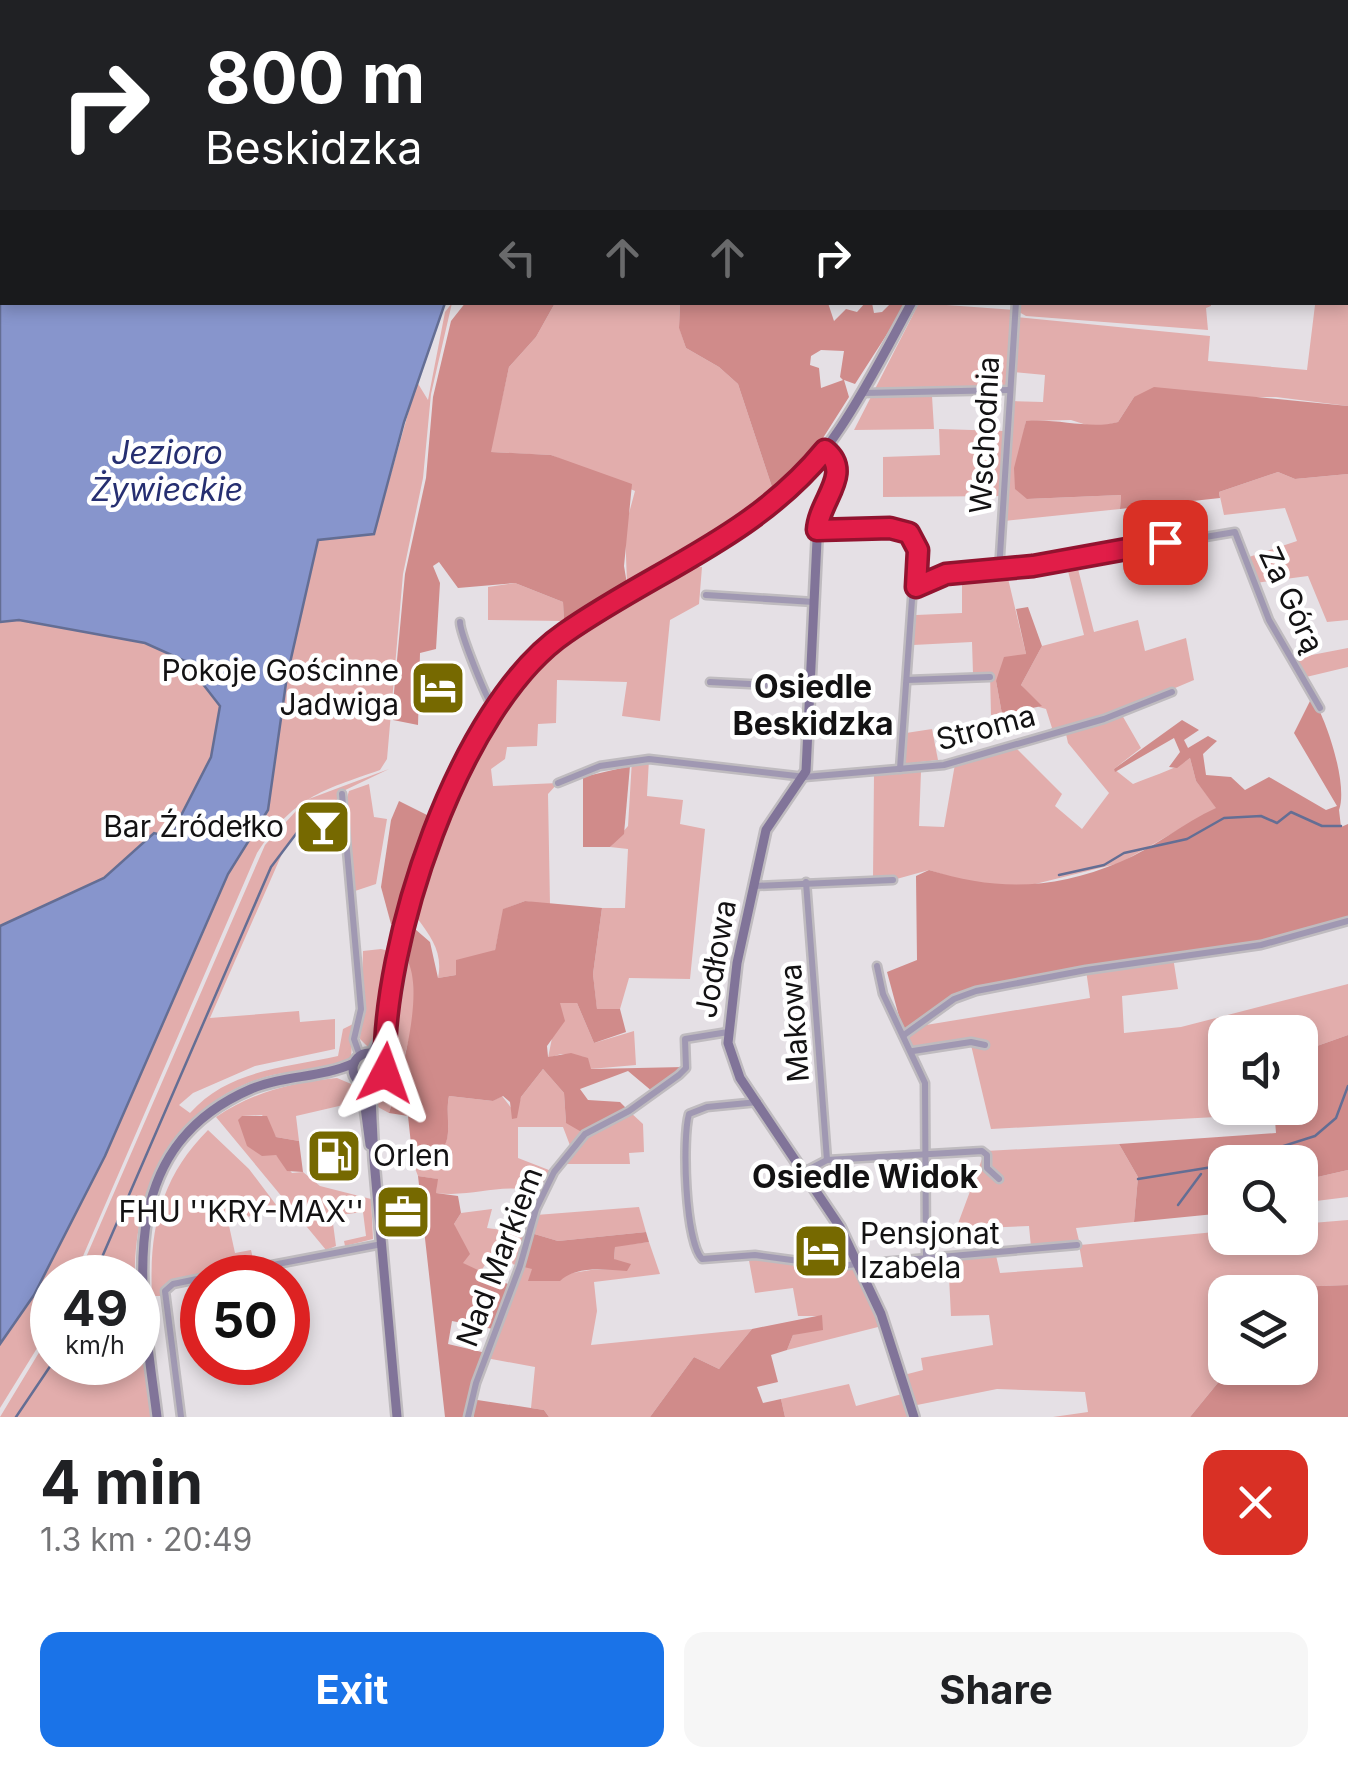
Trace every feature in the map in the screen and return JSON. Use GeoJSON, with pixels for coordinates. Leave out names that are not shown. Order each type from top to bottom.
{"type":"FeatureCollection","features":[{"type":"Feature","properties":{"kind":"main road"},"geometry":{"type":"LineString","coordinates":[[397,1417],[371,1098],[384,1075],[399,958],[426,856],[494,707],[520,672],[563,634],[764,514],[825,450],[910,305]]}},
{"type":"Feature","properties":{"kind":"main road"},"geometry":{"type":"LineString","coordinates":[[805,777],[817,530],[819,512],[838,470],[836,459],[825,450]]}},
{"type":"Feature","properties":{"kind":"main road","name":"Jodłowa"},"geometry":{"type":"LineString","coordinates":[[805,777],[766,830],[728,1032],[732,1061],[858,1264],[881,1314],[914,1417]]}},
{"type":"Feature","properties":{"kind":"main road"},"geometry":{"type":"LineString","coordinates":[[157,1417],[140,1256],[145,1218],[158,1179],[183,1140],[221,1105],[272,1081],[318,1074],[372,1054],[388,1022]]}},
{"type":"Feature","properties":{"kind":"main road"},"geometry":{"type":"LineString","coordinates":[[372,1054],[384,1064]]}},
{"type":"Feature","properties":{"kind":"main road"},"geometry":{"type":"LineString","coordinates":[[357,1060],[374,1160]]}},
{"type":"Feature","properties":{"kind":"main road"},"geometry":{"type":"LineString","coordinates":[[318,1074],[375,1085]]}},
{"type":"Feature","properties":{"kind":"street","name":"Wschodnia"},"geometry":{"type":"LineString","coordinates":[[999,571],[1016,305]]}},
{"type":"Feature","properties":{"kind":"street"},"geometry":{"type":"LineString","coordinates":[[862,393],[1008,390]]}},
{"type":"Feature","properties":{"kind":"street"},"geometry":{"type":"LineString","coordinates":[[817,530],[890,528],[909,533],[918,550],[900,769]]}},
{"type":"Feature","properties":{"kind":"street","name":"Za Górą"},"geometry":{"type":"LineString","coordinates":[[916,587],[946,574],[999,571],[1234,532],[1269,620],[1320,708]]}},
{"type":"Feature","properties":{"kind":"street"},"geometry":{"type":"LineString","coordinates":[[706,595],[814,602]]}},
{"type":"Feature","properties":{"kind":"street"},"geometry":{"type":"LineString","coordinates":[[460,622],[463,644],[476,662],[494,707]]}},
{"type":"Feature","properties":{"kind":"street"},"geometry":{"type":"LineString","coordinates":[[907,680],[990,677]]}},
{"type":"Feature","properties":{"kind":"street"},"geometry":{"type":"LineString","coordinates":[[710,682],[810,687]]}},
{"type":"Feature","properties":{"kind":"street","name":"Stroma"},"geometry":{"type":"LineString","coordinates":[[558,783],[600,766],[649,759],[805,777],[944,765],[1104,719],[1172,692]]}},
{"type":"Feature","properties":{"kind":"street"},"geometry":{"type":"LineString","coordinates":[[342,794],[361,1009],[354,1039],[357,1060]]}},
{"type":"Feature","properties":{"kind":"street"},"geometry":{"type":"LineString","coordinates":[[754,886],[893,880]]}},
{"type":"Feature","properties":{"kind":"street","name":"Makowa"},"geometry":{"type":"LineString","coordinates":[[806,882],[827,1160]]}},
{"type":"Feature","properties":{"kind":"street"},"geometry":{"type":"LineString","coordinates":[[904,1035],[954,998],[976,992],[1086,970],[1261,945],[1348,921]]}},
{"type":"Feature","properties":{"kind":"street"},"geometry":{"type":"LineString","coordinates":[[877,966],[883,994],[925,1083],[926,1258]]}},
{"type":"Feature","properties":{"kind":"street","name":"Nad Markiem"},"geometry":{"type":"LineString","coordinates":[[468,1417],[476,1383],[520,1266],[536,1210],[554,1172],[585,1134],[629,1111],[686,1068],[685,1039],[728,1032]]}},
{"type":"Feature","properties":{"kind":"street"},"geometry":{"type":"LineString","coordinates":[[913,1051],[971,1042],[984,1045]]}},
{"type":"Feature","properties":{"kind":"street"},"geometry":{"type":"LineString","coordinates":[[758,1102],[707,1107],[689,1114],[687,1190],[698,1256],[717,1260],[755,1255],[808,1266],[1077,1245]]}},
{"type":"Feature","properties":{"kind":"street"},"geometry":{"type":"LineString","coordinates":[[804,1172],[827,1160],[986,1152],[987,1168],[999,1179]]}},
{"type":"Feature","properties":{"kind":"street"},"geometry":{"type":"LineString","coordinates":[[310,1258],[382,1244]]}},
{"type":"Feature","properties":{"kind":"street"},"geometry":{"type":"LineString","coordinates":[[180,1283],[165,1292],[180,1417]]}},
{"type":"Feature","properties":{"kind":"shaded area"},"geometry":{"type":"Polygon","coordinates":[[[452,305],[431,394],[423,478],[403,574],[387,759],[380,770],[324,791],[296,808],[257,853],[83,1255],[54,1255],[105,1156],[228,874],[268,810],[287,676],[318,540],[374,534],[417,382],[428,400],[445,312],[452,305]]]}},
{"type":"Feature","properties":{"kind":"shaded area"},"geometry":{"type":"Polygon","coordinates":[[[464,305],[554,305],[536,337],[509,367],[491,452],[551,455],[632,484],[624,566],[627,584],[564,621],[563,602],[515,583],[458,588],[439,562],[433,566],[440,583],[436,649],[420,653],[418,725],[393,720],[393,703],[405,574],[426,478],[433,397],[451,321],[464,305]]]}},
{"type":"Feature","properties":{"kind":"shaded area"},"geometry":{"type":"Polygon","coordinates":[[[554,305],[680,305],[679,327],[686,348],[719,367],[738,384],[775,496],[722,532],[627,584],[625,528],[635,491],[551,455],[490,452],[509,367],[536,337],[554,305]]]}},
{"type":"Feature","properties":{"kind":"shaded area"},"geometry":{"type":"Polygon","coordinates":[[[680,305],[829,305],[834,321],[846,309],[857,312],[863,305],[872,305],[874,313],[889,305],[906,305],[855,384],[844,380],[849,397],[816,449],[775,496],[738,384],[719,367],[686,348],[679,328],[680,305]],[[821,350],[811,356],[810,365],[819,368],[821,388],[843,380],[840,377],[844,351],[821,350]]]}},
{"type":"Feature","properties":{"kind":"shaded area"},"geometry":{"type":"Polygon","coordinates":[[[918,305],[1015,310],[1016,317],[1210,336],[1208,361],[1307,370],[1315,305],[1348,305],[1348,406],[1276,397],[1134,397],[1118,422],[1096,428],[1071,420],[1026,421],[1021,446],[1027,499],[1121,495],[1120,509],[1004,521],[1011,401],[1043,402],[1045,375],[1013,372],[1013,337],[1007,394],[932,396],[934,429],[854,430],[918,305]]]}},
{"type":"Feature","properties":{"kind":"shaded area"},"geometry":{"type":"Polygon","coordinates":[[[1018,305],[1211,305],[1206,308],[1208,330],[1026,316],[1019,312],[1018,305]]]}},
{"type":"Feature","properties":{"kind":"shaded area"},"geometry":{"type":"Polygon","coordinates":[[[1154,387],[1348,406],[1348,474],[1295,479],[1278,472],[1219,492],[1220,498],[1120,509],[1121,495],[1027,499],[1015,489],[1014,468],[1026,421],[1096,425],[1118,422],[1134,397],[1154,387]]]}},
{"type":"Feature","properties":{"kind":"shaded area"},"geometry":{"type":"Polygon","coordinates":[[[939,429],[1004,431],[1001,496],[883,497],[883,457],[940,455],[939,429]]]}},
{"type":"Feature","properties":{"kind":"shaded area"},"geometry":{"type":"Polygon","coordinates":[[[1278,472],[1295,479],[1348,474],[1348,620],[1327,622],[1308,576],[1255,583],[1247,574],[1246,558],[1297,541],[1285,508],[1224,515],[1219,492],[1278,472]]]}},
{"type":"Feature","properties":{"kind":"shaded area"},"geometry":{"type":"Polygon","coordinates":[[[1076,561],[1094,632],[1138,620],[1145,651],[1186,638],[1194,680],[1104,718],[1046,734],[1052,728],[1046,709],[1039,707],[1021,685],[1042,646],[1084,635],[1066,563],[1076,561]]]}},
{"type":"Feature","properties":{"kind":"shaded area"},"geometry":{"type":"Polygon","coordinates":[[[702,567],[699,604],[670,620],[660,721],[622,716],[627,682],[557,680],[556,723],[538,724],[537,746],[507,747],[505,759],[491,769],[493,786],[558,783],[548,794],[550,905],[525,901],[504,909],[495,950],[456,975],[438,978],[435,946],[417,918],[459,790],[489,729],[528,676],[564,644],[686,568],[702,567]]]}},
{"type":"Feature","properties":{"kind":"shaded area"},"geometry":{"type":"Polygon","coordinates":[[[1006,570],[1026,654],[996,681],[1002,714],[991,715],[990,674],[973,674],[972,642],[913,645],[916,615],[962,613],[962,573],[1006,570]]]}},
{"type":"Feature","properties":{"kind":"shaded area"},"geometry":{"type":"Polygon","coordinates":[[[515,583],[563,602],[564,621],[488,620],[488,587],[515,583]]]}},
{"type":"Feature","properties":{"kind":"shaded area"},"geometry":{"type":"Polygon","coordinates":[[[1028,607],[1042,646],[1021,685],[1042,706],[1002,714],[996,681],[1004,657],[1026,654],[1016,609],[1028,607]]]}},
{"type":"Feature","properties":{"kind":"shaded area"},"geometry":{"type":"Polygon","coordinates":[[[19,620],[145,643],[185,661],[220,706],[211,757],[170,838],[154,833],[104,878],[0,926],[0,622],[19,620]]]}},
{"type":"Feature","properties":{"kind":"shaded area"},"geometry":{"type":"Polygon","coordinates":[[[1348,648],[1348,667],[1302,678],[1296,658],[1348,648]]]}},
{"type":"Feature","properties":{"kind":"shaded area"},"geometry":{"type":"Polygon","coordinates":[[[1312,697],[1330,737],[1339,770],[1341,827],[1348,824],[1348,917],[1261,945],[1086,970],[958,996],[904,1035],[887,972],[917,960],[916,876],[929,870],[1001,884],[1072,878],[1133,856],[1216,808],[1196,781],[1190,758],[1177,768],[1169,767],[1180,752],[1174,738],[1115,772],[1182,720],[1199,730],[1184,740],[1188,748],[1208,736],[1217,741],[1203,754],[1206,775],[1231,777],[1245,790],[1269,777],[1326,810],[1337,806],[1294,733],[1312,697]]]}},
{"type":"Feature","properties":{"kind":"shaded area"},"geometry":{"type":"Polygon","coordinates":[[[1122,715],[1141,748],[1114,769],[1133,784],[1190,758],[1196,781],[1217,808],[1120,863],[1019,888],[976,885],[929,870],[893,880],[873,879],[874,774],[921,771],[919,826],[944,827],[955,764],[1016,748],[1062,794],[1055,806],[1082,829],[1109,793],[1068,743],[1066,734],[1122,715]]]}},
{"type":"Feature","properties":{"kind":"shaded area"},"geometry":{"type":"Polygon","coordinates":[[[932,729],[938,760],[903,764],[906,733],[932,729]]]}},
{"type":"Feature","properties":{"kind":"shaded area"},"geometry":{"type":"Polygon","coordinates":[[[649,759],[647,796],[683,800],[680,824],[705,829],[690,979],[629,978],[620,1009],[597,1010],[593,974],[602,908],[625,908],[628,849],[610,847],[628,826],[632,760],[649,759]]]}},
{"type":"Feature","properties":{"kind":"shaded area"},"geometry":{"type":"Polygon","coordinates":[[[630,766],[624,834],[610,847],[583,847],[583,777],[630,766]]]}},
{"type":"Feature","properties":{"kind":"shaded area"},"geometry":{"type":"Polygon","coordinates":[[[389,769],[337,794],[339,805],[304,825],[285,847],[210,1018],[299,1011],[300,1022],[335,1019],[335,1049],[255,1066],[193,1093],[179,1105],[190,1113],[205,1098],[240,1079],[338,1056],[343,1029],[353,1024],[351,1059],[333,1067],[269,1076],[237,1088],[209,1105],[167,1152],[143,1212],[136,1255],[87,1255],[265,845],[306,800],[389,769]]]}},
{"type":"Feature","properties":{"kind":"shaded area"},"geometry":{"type":"Polygon","coordinates":[[[369,784],[374,817],[387,819],[376,884],[355,891],[346,801],[349,791],[369,784]]]}},
{"type":"Feature","properties":{"kind":"shaded area"},"geometry":{"type":"Polygon","coordinates":[[[399,801],[431,817],[400,923],[391,924],[381,887],[391,820],[399,801]]]}},
{"type":"Feature","properties":{"kind":"shaded area"},"geometry":{"type":"Polygon","coordinates":[[[525,901],[602,908],[593,974],[597,1009],[620,1009],[626,1032],[594,1043],[577,1003],[560,1003],[565,1021],[547,1046],[548,1057],[571,1053],[588,1058],[591,1069],[684,1067],[653,1092],[628,1071],[580,1089],[588,1100],[620,1102],[629,1111],[585,1134],[566,1123],[564,1093],[543,1069],[521,1097],[517,1118],[512,1119],[510,1102],[503,1096],[493,1101],[449,1096],[445,1145],[429,1159],[413,1163],[408,1116],[389,1113],[410,1034],[413,990],[406,958],[415,929],[430,942],[438,978],[456,975],[456,960],[495,950],[503,909],[525,901]]]}},
{"type":"Feature","properties":{"kind":"shaded area"},"geometry":{"type":"Polygon","coordinates":[[[363,951],[393,952],[373,1046],[368,1047],[360,1039],[363,951]]]}},
{"type":"Feature","properties":{"kind":"shaded area"},"geometry":{"type":"Polygon","coordinates":[[[1173,957],[1178,989],[1122,996],[1124,1033],[1208,1020],[1208,1117],[991,1129],[971,1045],[915,1054],[904,1035],[926,1025],[1090,998],[1086,970],[1173,957]]]}},
{"type":"Feature","properties":{"kind":"shaded area"},"geometry":{"type":"Polygon","coordinates":[[[406,958],[413,969],[415,1017],[389,1113],[376,1106],[377,1091],[389,1077],[406,958]]]}},
{"type":"Feature","properties":{"kind":"shaded area"},"geometry":{"type":"Polygon","coordinates":[[[1348,984],[1348,1035],[1318,1046],[1318,1015],[1228,1015],[1348,984]]]}},
{"type":"Feature","properties":{"kind":"shaded area"},"geometry":{"type":"Polygon","coordinates":[[[559,1003],[577,1003],[594,1043],[634,1031],[636,1065],[590,1069],[584,1057],[561,1054],[548,1058],[559,1003]]]}},
{"type":"Feature","properties":{"kind":"shaded area"},"geometry":{"type":"Polygon","coordinates":[[[1348,1035],[1348,1170],[1318,1177],[1318,1145],[1208,1145],[1208,1215],[1134,1222],[1138,1177],[1119,1144],[1276,1133],[1275,1125],[1318,1125],[1318,1046],[1348,1035]]]}},
{"type":"Feature","properties":{"kind":"shaded area"},"geometry":{"type":"Polygon","coordinates":[[[543,1069],[564,1093],[566,1123],[629,1111],[643,1124],[644,1152],[629,1153],[630,1164],[561,1164],[571,1148],[563,1127],[518,1127],[518,1158],[554,1172],[540,1193],[501,1189],[436,1193],[437,1179],[418,1176],[413,1163],[429,1158],[445,1145],[449,1096],[493,1101],[502,1096],[516,1114],[521,1097],[543,1069]]]}},
{"type":"Feature","properties":{"kind":"shaded area"},"geometry":{"type":"Polygon","coordinates":[[[337,1078],[356,1086],[356,1106],[352,1103],[296,1116],[299,1141],[276,1137],[262,1115],[242,1116],[292,1173],[303,1172],[320,1186],[371,1199],[373,1239],[345,1246],[344,1241],[366,1236],[363,1212],[332,1216],[336,1246],[326,1250],[216,1117],[274,1090],[337,1078]]]}},
{"type":"Feature","properties":{"kind":"shaded area"},"geometry":{"type":"Polygon","coordinates":[[[242,1116],[267,1116],[276,1137],[299,1141],[303,1172],[287,1171],[276,1155],[262,1156],[247,1146],[238,1120],[242,1116]]]}},
{"type":"Feature","properties":{"kind":"shaded area"},"geometry":{"type":"Polygon","coordinates":[[[208,1130],[249,1169],[280,1210],[228,1221],[235,1253],[251,1250],[252,1255],[180,1255],[180,1280],[165,1284],[160,1296],[160,1255],[153,1255],[156,1228],[168,1186],[208,1130]]]}},
{"type":"Feature","properties":{"kind":"shaded area"},"geometry":{"type":"Polygon","coordinates":[[[1119,1144],[1138,1177],[1134,1222],[1076,1228],[1080,1245],[1208,1233],[1208,1255],[1318,1255],[1318,1222],[1348,1220],[1348,1285],[1318,1286],[1318,1275],[1208,1275],[1208,1385],[1216,1385],[1190,1417],[1053,1417],[1088,1412],[1085,1392],[997,1389],[912,1406],[914,1417],[785,1417],[781,1399],[849,1384],[856,1406],[906,1393],[900,1376],[923,1370],[921,1358],[993,1345],[989,1315],[951,1316],[948,1257],[995,1251],[1000,1273],[1083,1267],[1079,1245],[1031,1247],[1029,1226],[956,1229],[985,1151],[1119,1144]]]}},
{"type":"Feature","properties":{"kind":"shaded area"},"geometry":{"type":"Polygon","coordinates":[[[1348,1170],[1348,1197],[1318,1201],[1318,1177],[1348,1170]]]}},
{"type":"Feature","properties":{"kind":"shaded area"},"geometry":{"type":"Polygon","coordinates":[[[418,1176],[438,1179],[436,1193],[458,1196],[461,1213],[454,1224],[470,1254],[463,1263],[512,1286],[493,1329],[452,1321],[448,1344],[486,1353],[471,1399],[544,1410],[549,1417],[474,1417],[469,1411],[468,1417],[445,1417],[418,1176]]]}},
{"type":"Feature","properties":{"kind":"shaded area"},"geometry":{"type":"Polygon","coordinates":[[[639,1207],[646,1232],[558,1241],[531,1233],[536,1215],[639,1207]]]}},
{"type":"Feature","properties":{"kind":"shaded area"},"geometry":{"type":"Polygon","coordinates":[[[492,1209],[487,1228],[527,1233],[533,1268],[529,1280],[591,1270],[626,1270],[614,1259],[615,1246],[649,1242],[660,1274],[594,1282],[597,1311],[591,1345],[752,1329],[719,1369],[694,1357],[650,1417],[549,1417],[544,1410],[531,1408],[535,1367],[486,1358],[520,1266],[489,1258],[480,1273],[462,1263],[454,1224],[461,1213],[492,1209]]]}},
{"type":"Feature","properties":{"kind":"shaded area"},"geometry":{"type":"Polygon","coordinates":[[[646,1232],[649,1242],[615,1247],[614,1259],[631,1264],[627,1271],[592,1270],[560,1281],[528,1281],[532,1269],[520,1266],[531,1233],[558,1241],[646,1232]]]}},
{"type":"Feature","properties":{"kind":"shaded area"},"geometry":{"type":"Polygon","coordinates":[[[748,1255],[808,1266],[858,1264],[881,1314],[878,1327],[787,1350],[793,1335],[822,1316],[798,1316],[793,1288],[755,1293],[748,1255]]]}},
{"type":"Feature","properties":{"kind":"shaded area"},"geometry":{"type":"Polygon","coordinates":[[[1348,1285],[1348,1417],[1190,1417],[1216,1385],[1318,1385],[1318,1286],[1348,1285]]]}},
{"type":"Feature","properties":{"kind":"shaded area"},"geometry":{"type":"Polygon","coordinates":[[[30,1301],[30,1360],[0,1408],[0,1344],[30,1301]]]}},
{"type":"Feature","properties":{"kind":"shaded area"},"geometry":{"type":"Polygon","coordinates":[[[822,1315],[823,1330],[793,1335],[787,1350],[771,1355],[778,1382],[757,1387],[763,1403],[781,1399],[785,1417],[650,1417],[694,1357],[719,1369],[752,1329],[822,1315]]]}},
{"type":"Feature","properties":{"kind":"shaded area"},"geometry":{"type":"Polygon","coordinates":[[[30,1367],[30,1385],[147,1385],[151,1417],[0,1417],[30,1367]]]}},
{"type":"Feature","properties":{"kind":"water","name":"Jezioro Żywieckie"},"geometry":{"type":"Polygon","coordinates":[[[0,305],[444,305],[404,422],[374,534],[318,540],[287,676],[268,810],[228,874],[105,1156],[54,1255],[30,1255],[30,1301],[0,1344],[0,926],[104,878],[154,833],[170,837],[211,757],[220,706],[185,661],[145,643],[19,620],[0,622],[0,305]]]}},
{"type":"Feature","properties":{"kind":"waterway"},"geometry":{"type":"LineString","coordinates":[[103,1255],[271,867],[308,818],[336,801]]}},
{"type":"Feature","properties":{"kind":"waterway"},"geometry":{"type":"LineString","coordinates":[[1059,875],[1104,865],[1124,853],[1187,839],[1224,818],[1261,816],[1277,823],[1291,812],[1322,826],[1341,826]]}},
{"type":"Feature","properties":{"kind":"waterway"},"geometry":{"type":"LineString","coordinates":[[1287,1145],[1315,1136],[1336,1118],[1348,1086]]}},
{"type":"Feature","properties":{"kind":"waterway"},"geometry":{"type":"LineString","coordinates":[[1138,1179],[1208,1168]]}},
{"type":"Feature","properties":{"kind":"waterway"},"geometry":{"type":"LineString","coordinates":[[1178,1205],[1201,1174]]}},
{"type":"Feature","properties":{"kind":"waterway"},"geometry":{"type":"LineString","coordinates":[[16,1417],[38,1385]]}},
{"type":"Feature","properties":{"kind":"place","name":"Pokoje Gościnne Jadwiga"},"geometry":{"type":"Point","coordinates":[438,688]}},
{"type":"Feature","properties":{"kind":"place","name":"Bar Źródełko"},"geometry":{"type":"Point","coordinates":[323,827]}},
{"type":"Feature","properties":{"kind":"place","name":"Orlen"},"geometry":{"type":"Point","coordinates":[334,1156]}},
{"type":"Feature","properties":{"kind":"place","name":"FHU ''KRY-MAX''"},"geometry":{"type":"Point","coordinates":[403,1212]}},
{"type":"Feature","properties":{"kind":"place","name":"Pensjonat Izabela"},"geometry":{"type":"Point","coordinates":[821,1251]}},
{"type":"Feature","properties":{"kind":"district","name":"Osiedle Beskidzka"},"geometry":{"type":"Point","coordinates":[813,706]}},
{"type":"Feature","properties":{"kind":"district","name":"Osiedle Widok"},"geometry":{"type":"Point","coordinates":[865,1177]}},
{"type":"Feature","properties":{"kind":"route"},"geometry":{"type":"LineString","coordinates":[[385,1073],[395,978],[426,856],[468,756],[504,691],[530,661],[563,634],[764,514],[795,486],[825,450],[836,459],[838,470],[837,480],[819,512],[817,530],[890,528],[909,533],[918,550],[916,587],[946,574],[999,571],[1165,542]]}}]}
